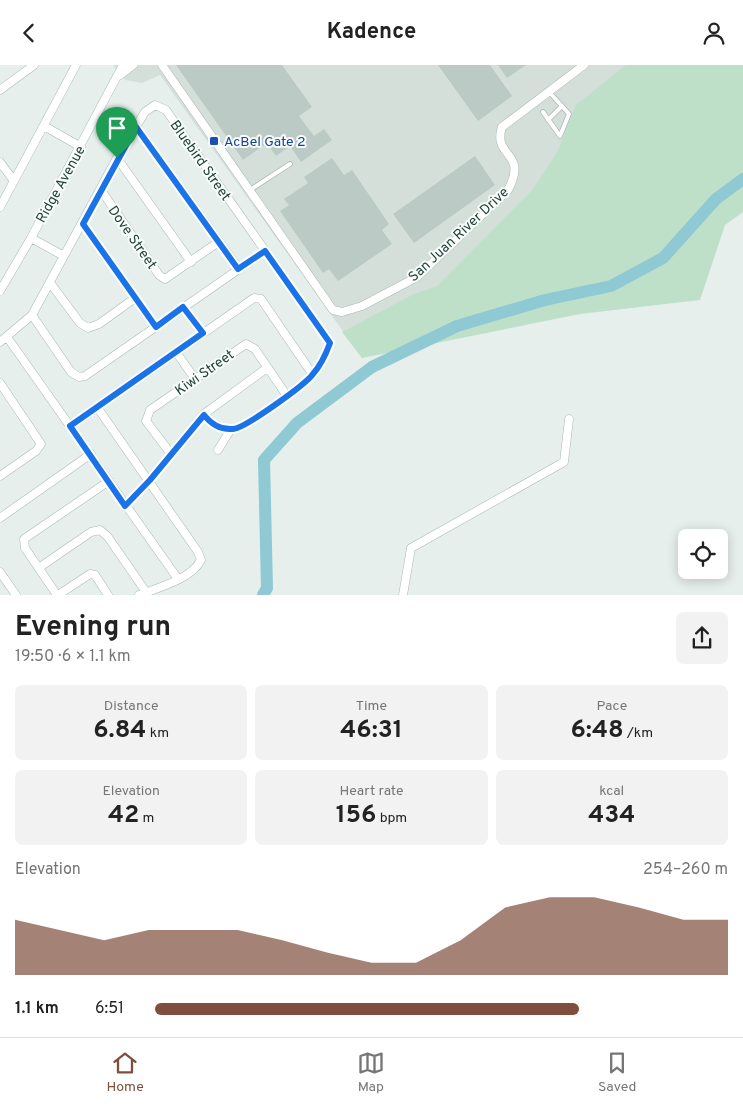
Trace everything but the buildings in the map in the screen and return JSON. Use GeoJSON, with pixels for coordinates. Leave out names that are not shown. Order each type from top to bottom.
{"type":"FeatureCollection","features":[{"type":"Feature","properties":{"kind":"street"},"geometry":{"type":"LineString","coordinates":[[0,90],[34,65]]}},
{"type":"Feature","properties":{"kind":"street"},"geometry":{"type":"LineString","coordinates":[[0,207],[76,65]]}},
{"type":"Feature","properties":{"kind":"street"},"geometry":{"type":"LineString","coordinates":[[119,77],[123,65]]}},
{"type":"Feature","properties":{"kind":"street"},"geometry":{"type":"LineString","coordinates":[[119,77],[133,65]]}},
{"type":"Feature","properties":{"kind":"street","name":"San Juan River Drive"},"geometry":{"type":"LineString","coordinates":[[162,65],[333,310],[342,312],[362,306],[417,277],[508,190],[516,174],[516,165],[502,146],[499,137],[502,127],[549,92],[572,68],[584,65]]}},
{"type":"Feature","properties":{"kind":"street","name":"Ridge Avenue"},"geometry":{"type":"LineString","coordinates":[[0,291],[119,77]]}},
{"type":"Feature","properties":{"kind":"street","name":"Bluebird Street"},"geometry":{"type":"LineString","coordinates":[[3,339],[32,315],[51,284],[117,158],[145,112],[155,105],[166,110],[330,343],[313,375],[287,396],[240,428],[231,429]]}},
{"type":"Feature","properties":{"kind":"street"},"geometry":{"type":"LineString","coordinates":[[44,126],[81,147]]}},
{"type":"Feature","properties":{"kind":"street"},"geometry":{"type":"LineString","coordinates":[[136,127],[217,243],[238,269]]}},
{"type":"Feature","properties":{"kind":"street"},"geometry":{"type":"LineString","coordinates":[[117,158],[191,261]]}},
{"type":"Feature","properties":{"kind":"street"},"geometry":{"type":"LineString","coordinates":[[0,162],[14,181]]}},
{"type":"Feature","properties":{"kind":"street","name":"Dove Street"},"geometry":{"type":"LineString","coordinates":[[101,190],[162,277],[168,278],[217,243]]}},
{"type":"Feature","properties":{"kind":"street"},"geometry":{"type":"LineString","coordinates":[[83,224],[156,327]]}},
{"type":"Feature","properties":{"kind":"street"},"geometry":{"type":"LineString","coordinates":[[31,238],[64,256]]}},
{"type":"Feature","properties":{"kind":"street"},"geometry":{"type":"LineString","coordinates":[[32,315],[71,371],[79,377],[85,376],[265,251]]}},
{"type":"Feature","properties":{"kind":"street"},"geometry":{"type":"LineString","coordinates":[[51,284],[80,323],[88,328],[99,324],[135,298]]}},
{"type":"Feature","properties":{"kind":"street"},"geometry":{"type":"LineString","coordinates":[[70,426],[250,300],[260,299],[313,375]]}},
{"type":"Feature","properties":{"kind":"street"},"geometry":{"type":"LineString","coordinates":[[183,307],[203,333]]}},
{"type":"Feature","properties":{"kind":"street"},"geometry":{"type":"LineString","coordinates":[[3,339],[91,454],[125,506],[178,579]]}},
{"type":"Feature","properties":{"kind":"street","name":"Kiwi Street"},"geometry":{"type":"LineString","coordinates":[[171,454],[146,421],[146,416],[150,410],[246,343],[252,345],[287,396]]}},
{"type":"Feature","properties":{"kind":"street"},"geometry":{"type":"LineString","coordinates":[[176,352],[195,379]]}},
{"type":"Feature","properties":{"kind":"street"},"geometry":{"type":"LineString","coordinates":[[125,506],[150,480],[204,415],[267,367]]}},
{"type":"Feature","properties":{"kind":"street"},"geometry":{"type":"LineString","coordinates":[[0,383],[41,444],[36,451],[0,476]]}},
{"type":"Feature","properties":{"kind":"street"},"geometry":{"type":"LineString","coordinates":[[40,567],[91,532],[100,530],[108,537],[143,593],[178,579],[198,565],[201,560],[198,552],[150,480],[97,407]]}},
{"type":"Feature","properties":{"kind":"street"},"geometry":{"type":"LineString","coordinates":[[204,415],[211,423],[231,429],[218,449]]}},
{"type":"Feature","properties":{"kind":"street"},"geometry":{"type":"LineString","coordinates":[[403,595],[411,548],[564,462],[569,419]]}},
{"type":"Feature","properties":{"kind":"street"},"geometry":{"type":"LineString","coordinates":[[0,518],[91,454]]}},
{"type":"Feature","properties":{"kind":"street"},"geometry":{"type":"LineString","coordinates":[[108,595],[95,575],[90,574],[58,595],[23,545],[26,536],[110,481]]}},
{"type":"Feature","properties":{"kind":"street"},"geometry":{"type":"LineString","coordinates":[[0,572],[16,595]]}},
{"type":"Feature","properties":{"kind":"lane"},"geometry":{"type":"LineString","coordinates":[[543,113],[560,136],[569,114],[549,92]]}},
{"type":"Feature","properties":{"kind":"lane"},"geometry":{"type":"LineString","coordinates":[[548,120],[562,107]]}},
{"type":"Feature","properties":{"kind":"lane"},"geometry":{"type":"LineString","coordinates":[[250,190],[290,164]]}},
{"type":"Feature","properties":{"kind":"shaded area"},"geometry":{"type":"Polygon","coordinates":[[[113,65],[743,65],[579,272],[362,358],[160,75],[142,83],[125,80],[113,65]]]}},
{"type":"Feature","properties":{"kind":"green space"},"geometry":{"type":"Polygon","coordinates":[[[626,65],[743,65],[743,212],[725,225],[700,300],[580,314],[362,358],[342,332],[412,295],[437,286],[533,189],[557,152],[576,105],[626,65]]]}},
{"type":"Feature","properties":{"kind":"waterway"},"geometry":{"type":"LineString","coordinates":[[263,595],[267,588],[264,460],[297,423],[372,367],[457,326],[545,300],[611,286],[663,258],[716,199],[743,179]]}},
{"type":"Feature","properties":{"kind":"place","name":"AcBel Gate 2"},"geometry":{"type":"Point","coordinates":[214,141]}},
{"type":"Feature","properties":{"kind":"route"},"geometry":{"type":"LineString","coordinates":[[136,127],[217,243],[238,269],[265,251],[330,343],[313,375],[301,386],[240,428],[223,428],[211,423],[204,415],[150,480],[125,506],[110,481],[70,426],[203,333],[183,307],[156,327],[83,224],[117,158],[136,127]]}}]}
